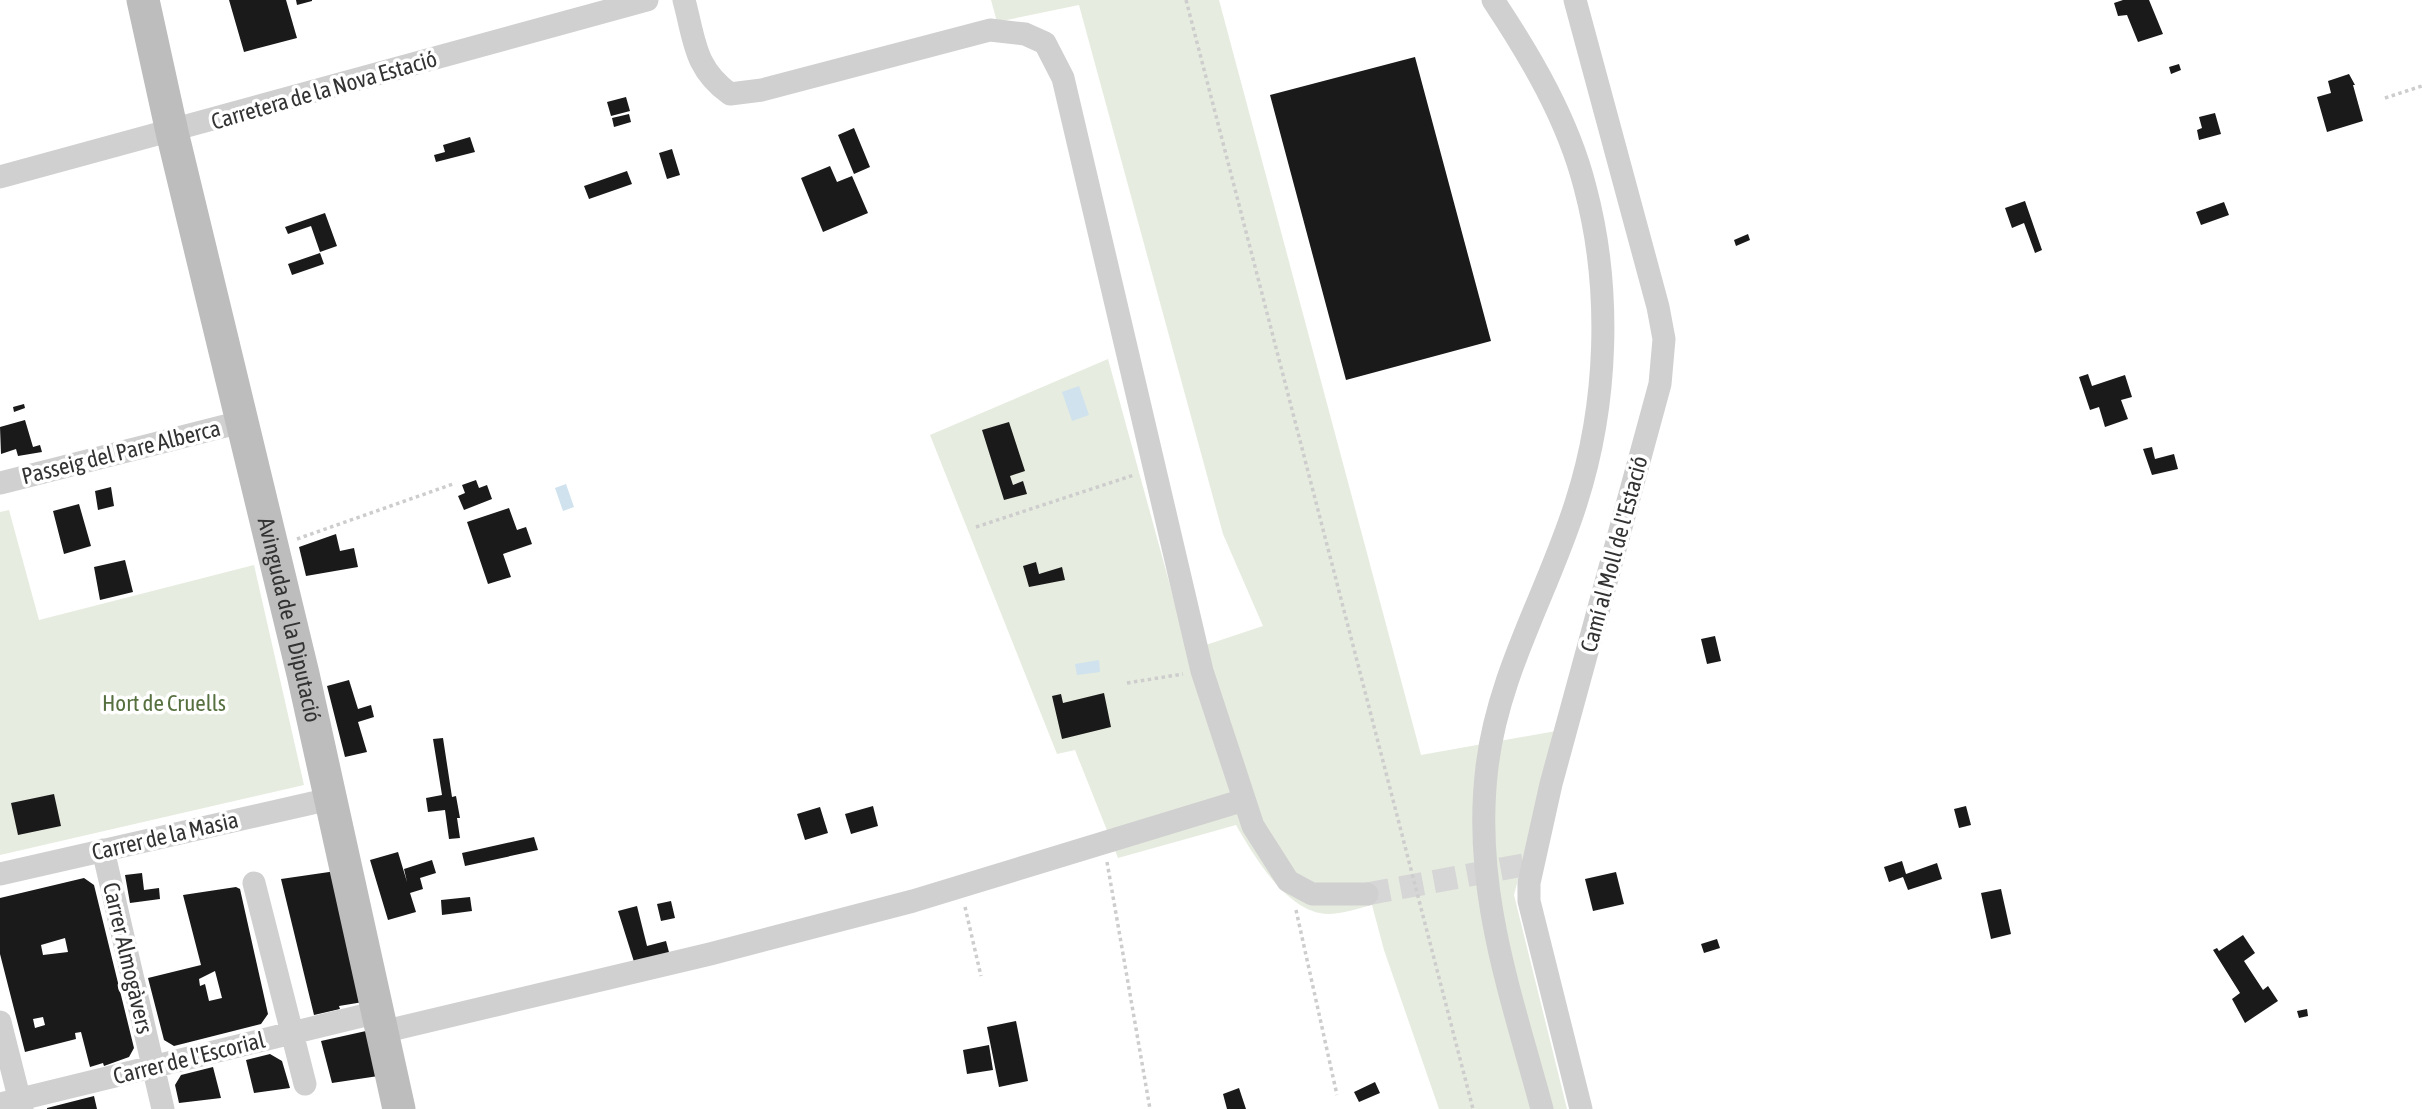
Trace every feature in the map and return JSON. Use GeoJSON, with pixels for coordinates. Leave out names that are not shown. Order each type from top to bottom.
{"type":"FeatureCollection","features":[{"type":"Feature","properties":{"kind":"street","name":"Avinguda de la Diputació"},"geometry":{"type":"LineString","coordinates":[[143,0],[272,547],[399,1109]]}},
{"type":"Feature","properties":{"kind":"street","name":"Carretera de la Nova Estació"},"geometry":{"type":"LineString","coordinates":[[0,177],[647,0]]}},
{"type":"Feature","properties":{"kind":"street"},"geometry":{"type":"LineString","coordinates":[[684,0],[700,62],[712,80],[730,94],[762,90],[990,30],[1025,34],[1045,43],[1063,78],[1152,469],[1202,671],[1253,826],[1288,881],[1312,894],[1367,894]]}},
{"type":"Feature","properties":{"kind":"street"},"geometry":{"type":"LineString","coordinates":[[1493,0],[1527,51],[1551,99],[1585,186],[1602,307],[1601,383],[1577,501],[1516,654],[1496,714],[1483,815],[1483,868],[1493,925],[1542,1109]]}},
{"type":"Feature","properties":{"kind":"street","name":"Camí al Moll de l'Estació"},"geometry":{"type":"LineString","coordinates":[[1575,0],[1658,307],[1664,339],[1660,384],[1551,784],[1530,883],[1529,901],[1581,1109]]}},
{"type":"Feature","properties":{"kind":"street","name":"Passeig del Pare Alberca"},"geometry":{"type":"LineString","coordinates":[[0,483],[242,422]]}},
{"type":"Feature","properties":{"kind":"street","name":"Carrer de la Masia"},"geometry":{"type":"LineString","coordinates":[[0,874],[330,799]]}},
{"type":"Feature","properties":{"kind":"street","name":"Carrer de l'Escorial"},"geometry":{"type":"LineString","coordinates":[[14,1104],[292,1033],[380,1022],[710,954],[960,886],[1244,800]]}},
{"type":"Feature","properties":{"kind":"street","name":"Carrer Almogàvers"},"geometry":{"type":"LineString","coordinates":[[103,849],[163,1109]]}},
{"type":"Feature","properties":{"kind":"street"},"geometry":{"type":"LineString","coordinates":[[254,883],[305,1084]]}},
{"type":"Feature","properties":{"kind":"street"},"geometry":{"type":"LineString","coordinates":[[0,1022],[14,1104]]}},
{"type":"Feature","properties":{"kind":"path"},"geometry":{"type":"LineString","coordinates":[[1186,0],[1473,1109]]}},
{"type":"Feature","properties":{"kind":"path"},"geometry":{"type":"LineString","coordinates":[[2385,99],[2422,86]]}},
{"type":"Feature","properties":{"kind":"path"},"geometry":{"type":"LineString","coordinates":[[976,527],[1152,469]]}},
{"type":"Feature","properties":{"kind":"path"},"geometry":{"type":"LineString","coordinates":[[272,547],[453,484]]}},
{"type":"Feature","properties":{"kind":"path"},"geometry":{"type":"LineString","coordinates":[[1127,683],[1202,671]]}},
{"type":"Feature","properties":{"kind":"path"},"geometry":{"type":"LineString","coordinates":[[1104,843],[1150,1109]]}},
{"type":"Feature","properties":{"kind":"path"},"geometry":{"type":"LineString","coordinates":[[1288,881],[1329,1048],[1337,1096]]}},
{"type":"Feature","properties":{"kind":"path"},"geometry":{"type":"LineString","coordinates":[[960,886],[981,976]]}},
{"type":"Feature","properties":{"kind":"green space"},"geometry":{"type":"Polygon","coordinates":[[[991,0],[1219,0],[1421,755],[1556,731],[1514,895],[1567,1109],[1439,1109],[1384,950],[1372,905],[1328,914],[1299,904],[1273,881],[1236,825],[1118,858],[1075,750],[1057,754],[930,435],[1108,359],[1188,651],[1263,626],[1223,534],[1079,5],[997,22],[991,0]]]}},
{"type":"Feature","properties":{"kind":"green space","name":"Hort de Cruells"},"geometry":{"type":"Polygon","coordinates":[[[9,510],[39,620],[254,565],[304,785],[0,855],[0,512],[9,510]]]}},
{"type":"Feature","properties":{"kind":"water"},"geometry":{"type":"Polygon","coordinates":[[[1079,386],[1089,415],[1072,421],[1062,392],[1079,386]]]}},
{"type":"Feature","properties":{"kind":"water"},"geometry":{"type":"Polygon","coordinates":[[[566,484],[574,507],[563,511],[555,488],[566,484]]]}},
{"type":"Feature","properties":{"kind":"water"},"geometry":{"type":"Polygon","coordinates":[[[1099,660],[1100,672],[1077,675],[1075,664],[1099,660]]]}},
{"type":"Feature","properties":{"kind":"building"},"geometry":{"type":"Polygon","coordinates":[[[229,0],[286,0],[297,38],[244,52],[229,0]]]}},
{"type":"Feature","properties":{"kind":"building"},"geometry":{"type":"Polygon","coordinates":[[[296,0],[312,0],[312,1],[297,5],[296,0]]]}},
{"type":"Feature","properties":{"kind":"building"},"geometry":{"type":"Polygon","coordinates":[[[2123,0],[2149,0],[2163,34],[2138,42],[2127,15],[2118,16],[2114,3],[2123,0]]]}},
{"type":"Feature","properties":{"kind":"building"},"geometry":{"type":"Polygon","coordinates":[[[1415,57],[1491,341],[1346,380],[1270,95],[1415,57]]]}},
{"type":"Feature","properties":{"kind":"building"},"geometry":{"type":"Polygon","coordinates":[[[2179,64],[2181,70],[2171,74],[2169,67],[2179,64]]]}},
{"type":"Feature","properties":{"kind":"building"},"geometry":{"type":"Polygon","coordinates":[[[2349,74],[2355,85],[2363,121],[2327,132],[2317,97],[2331,93],[2328,81],[2349,74]]]}},
{"type":"Feature","properties":{"kind":"building"},"geometry":{"type":"Polygon","coordinates":[[[626,97],[630,111],[611,116],[607,102],[626,97]]]}},
{"type":"Feature","properties":{"kind":"building"},"geometry":{"type":"Polygon","coordinates":[[[2215,113],[2221,134],[2199,140],[2197,130],[2202,128],[2199,117],[2215,113]]]}},
{"type":"Feature","properties":{"kind":"building"},"geometry":{"type":"Polygon","coordinates":[[[629,114],[631,122],[614,127],[612,118],[629,114]]]}},
{"type":"Feature","properties":{"kind":"building"},"geometry":{"type":"Polygon","coordinates":[[[854,128],[870,167],[854,174],[838,135],[854,128]]]}},
{"type":"Feature","properties":{"kind":"building"},"geometry":{"type":"Polygon","coordinates":[[[470,137],[475,152],[436,162],[434,155],[445,152],[443,145],[470,137]]]}},
{"type":"Feature","properties":{"kind":"building"},"geometry":{"type":"Polygon","coordinates":[[[672,149],[680,175],[667,179],[659,153],[672,149]]]}},
{"type":"Feature","properties":{"kind":"building"},"geometry":{"type":"Polygon","coordinates":[[[830,166],[837,182],[852,176],[868,213],[823,232],[801,178],[830,166]]]}},
{"type":"Feature","properties":{"kind":"building"},"geometry":{"type":"Polygon","coordinates":[[[627,171],[632,184],[589,199],[584,186],[627,171]]]}},
{"type":"Feature","properties":{"kind":"building"},"geometry":{"type":"Polygon","coordinates":[[[2025,201],[2042,250],[2035,253],[2024,223],[2012,228],[2005,208],[2025,201]]]}},
{"type":"Feature","properties":{"kind":"building"},"geometry":{"type":"Polygon","coordinates":[[[2224,202],[2229,215],[2201,225],[2196,212],[2224,202]]]}},
{"type":"Feature","properties":{"kind":"building"},"geometry":{"type":"Polygon","coordinates":[[[325,213],[337,246],[320,252],[311,226],[288,234],[285,227],[325,213]]]}},
{"type":"Feature","properties":{"kind":"building"},"geometry":{"type":"Polygon","coordinates":[[[1748,234],[1750,240],[1736,246],[1734,240],[1748,234]]]}},
{"type":"Feature","properties":{"kind":"building"},"geometry":{"type":"Polygon","coordinates":[[[320,253],[324,264],[292,275],[288,264],[320,253]]]}},
{"type":"Feature","properties":{"kind":"building"},"geometry":{"type":"Polygon","coordinates":[[[2088,374],[2092,386],[2125,375],[2132,397],[2121,400],[2128,419],[2105,427],[2099,407],[2090,410],[2079,377],[2088,374]]]}},
{"type":"Feature","properties":{"kind":"building"},"geometry":{"type":"Polygon","coordinates":[[[24,404],[25,408],[14,412],[13,407],[24,404]]]}},
{"type":"Feature","properties":{"kind":"building"},"geometry":{"type":"Polygon","coordinates":[[[25,420],[33,447],[40,445],[42,452],[18,456],[16,449],[1,454],[0,427],[25,420]]]}},
{"type":"Feature","properties":{"kind":"building"},"geometry":{"type":"Polygon","coordinates":[[[1009,422],[1025,471],[1010,476],[1013,485],[1023,481],[1027,494],[1004,500],[982,430],[1009,422]]]}},
{"type":"Feature","properties":{"kind":"building"},"geometry":{"type":"Polygon","coordinates":[[[2152,447],[2155,459],[2174,454],[2178,469],[2152,475],[2143,449],[2152,447]]]}},
{"type":"Feature","properties":{"kind":"building"},"geometry":{"type":"Polygon","coordinates":[[[476,480],[479,488],[487,485],[492,499],[464,510],[458,496],[465,493],[462,485],[476,480]]]}},
{"type":"Feature","properties":{"kind":"building"},"geometry":{"type":"Polygon","coordinates":[[[111,487],[114,506],[98,510],[95,491],[111,487]]]}},
{"type":"Feature","properties":{"kind":"building"},"geometry":{"type":"Polygon","coordinates":[[[79,504],[91,546],[64,554],[53,511],[79,504]]]}},
{"type":"Feature","properties":{"kind":"building"},"geometry":{"type":"Polygon","coordinates":[[[509,508],[517,530],[526,527],[532,544],[503,554],[511,577],[488,584],[467,522],[509,508]]]}},
{"type":"Feature","properties":{"kind":"building"},"geometry":{"type":"Polygon","coordinates":[[[336,534],[340,551],[354,548],[358,567],[306,576],[299,547],[336,534]]]}},
{"type":"Feature","properties":{"kind":"building"},"geometry":{"type":"Polygon","coordinates":[[[125,560],[133,592],[100,600],[94,567],[125,560]]]}},
{"type":"Feature","properties":{"kind":"building"},"geometry":{"type":"Polygon","coordinates":[[[1036,562],[1039,574],[1062,567],[1065,580],[1029,587],[1023,566],[1036,562]]]}},
{"type":"Feature","properties":{"kind":"building"},"geometry":{"type":"Polygon","coordinates":[[[1715,636],[1721,661],[1707,664],[1701,639],[1715,636]]]}},
{"type":"Feature","properties":{"kind":"building"},"geometry":{"type":"Polygon","coordinates":[[[349,680],[358,709],[371,705],[374,717],[358,722],[367,752],[345,757],[327,686],[349,680]]]}},
{"type":"Feature","properties":{"kind":"building"},"geometry":{"type":"Polygon","coordinates":[[[1104,693],[1111,727],[1062,739],[1052,696],[1061,694],[1063,703],[1104,693]]]}},
{"type":"Feature","properties":{"kind":"building"},"geometry":{"type":"Polygon","coordinates":[[[443,738],[452,797],[456,796],[460,818],[457,818],[460,838],[449,839],[445,810],[428,812],[426,798],[442,795],[433,739],[443,738]]]}},
{"type":"Feature","properties":{"kind":"building"},"geometry":{"type":"Polygon","coordinates":[[[54,794],[61,826],[18,835],[11,803],[54,794]]]}},
{"type":"Feature","properties":{"kind":"building"},"geometry":{"type":"Polygon","coordinates":[[[873,806],[878,826],[851,834],[845,814],[873,806]]]}},
{"type":"Feature","properties":{"kind":"building"},"geometry":{"type":"Polygon","coordinates":[[[1966,806],[1971,825],[1959,828],[1954,809],[1966,806]]]}},
{"type":"Feature","properties":{"kind":"building"},"geometry":{"type":"Polygon","coordinates":[[[820,807],[828,833],[805,840],[797,814],[820,807]]]}},
{"type":"Feature","properties":{"kind":"building"},"geometry":{"type":"Polygon","coordinates":[[[534,837],[538,850],[465,866],[462,853],[534,837]]]}},
{"type":"Feature","properties":{"kind":"building"},"geometry":{"type":"Polygon","coordinates":[[[398,852],[407,882],[404,869],[432,860],[436,873],[420,878],[423,889],[410,893],[416,912],[388,920],[370,860],[398,852]]]}},
{"type":"Feature","properties":{"kind":"building"},"geometry":{"type":"Polygon","coordinates":[[[1902,861],[1906,874],[1937,863],[1942,879],[1908,890],[1903,877],[1889,882],[1884,867],[1902,861]]]}},
{"type":"Feature","properties":{"kind":"building"},"geometry":{"type":"Polygon","coordinates":[[[343,870],[375,1000],[339,1006],[340,1009],[314,1015],[281,879],[343,870]]]}},
{"type":"Feature","properties":{"kind":"building"},"geometry":{"type":"Polygon","coordinates":[[[1616,872],[1624,904],[1593,911],[1585,879],[1616,872]]]}},
{"type":"Feature","properties":{"kind":"building"},"geometry":{"type":"Polygon","coordinates":[[[142,873],[144,890],[159,888],[160,899],[130,903],[125,875],[142,873]]]}},
{"type":"Feature","properties":{"kind":"building"},"geometry":{"type":"Polygon","coordinates":[[[84,878],[94,885],[134,1048],[129,1057],[104,1066],[103,1063],[90,1067],[81,1032],[75,1033],[76,1039],[25,1052],[0,954],[0,898],[84,878]],[[65,938],[41,945],[43,955],[68,952],[65,938]],[[43,1017],[33,1019],[35,1028],[45,1025],[43,1017]]]}},
{"type":"Feature","properties":{"kind":"building"},"geometry":{"type":"Polygon","coordinates":[[[236,887],[240,889],[268,1014],[261,1024],[174,1046],[164,1040],[148,978],[201,965],[183,895],[236,887]],[[215,971],[199,979],[200,986],[205,984],[209,1001],[222,998],[215,971]]]}},
{"type":"Feature","properties":{"kind":"building"},"geometry":{"type":"Polygon","coordinates":[[[2001,889],[2011,934],[1991,939],[1981,893],[2001,889]]]}},
{"type":"Feature","properties":{"kind":"building"},"geometry":{"type":"Polygon","coordinates":[[[470,897],[472,911],[442,915],[441,900],[470,897]]]}},
{"type":"Feature","properties":{"kind":"building"},"geometry":{"type":"Polygon","coordinates":[[[671,901],[675,918],[661,921],[657,904],[671,901]]]}},
{"type":"Feature","properties":{"kind":"building"},"geometry":{"type":"Polygon","coordinates":[[[637,906],[647,946],[666,941],[670,956],[635,965],[618,911],[637,906]]]}},
{"type":"Feature","properties":{"kind":"building"},"geometry":{"type":"Polygon","coordinates":[[[2243,935],[2255,953],[2244,961],[2263,990],[2268,986],[2278,1001],[2245,1023],[2232,999],[2240,993],[2213,950],[2217,948],[2219,951],[2243,935]]]}},
{"type":"Feature","properties":{"kind":"building"},"geometry":{"type":"Polygon","coordinates":[[[1717,939],[1720,948],[1704,953],[1701,944],[1717,939]]]}},
{"type":"Feature","properties":{"kind":"building"},"geometry":{"type":"Polygon","coordinates":[[[2307,1009],[2308,1016],[2299,1018],[2297,1011],[2307,1009]]]}},
{"type":"Feature","properties":{"kind":"building"},"geometry":{"type":"Polygon","coordinates":[[[1016,1021],[1028,1081],[999,1087],[987,1027],[1016,1021]]]}},
{"type":"Feature","properties":{"kind":"building"},"geometry":{"type":"Polygon","coordinates":[[[375,1029],[385,1075],[332,1083],[321,1041],[375,1029]]]}},
{"type":"Feature","properties":{"kind":"building"},"geometry":{"type":"Polygon","coordinates":[[[989,1045],[993,1070],[967,1074],[963,1050],[989,1045]]]}},
{"type":"Feature","properties":{"kind":"building"},"geometry":{"type":"Polygon","coordinates":[[[270,1054],[282,1061],[290,1088],[254,1093],[246,1060],[270,1054]]]}},
{"type":"Feature","properties":{"kind":"building"},"geometry":{"type":"Polygon","coordinates":[[[213,1067],[221,1098],[179,1103],[175,1085],[181,1075],[213,1067]]]}},
{"type":"Feature","properties":{"kind":"building"},"geometry":{"type":"Polygon","coordinates":[[[1375,1082],[1380,1093],[1359,1102],[1354,1092],[1375,1082]]]}},
{"type":"Feature","properties":{"kind":"building"},"geometry":{"type":"Polygon","coordinates":[[[1239,1088],[1246,1109],[1227,1109],[1223,1094],[1239,1088]]]}},
{"type":"Feature","properties":{"kind":"building"},"geometry":{"type":"Polygon","coordinates":[[[94,1096],[97,1109],[47,1109],[47,1108],[94,1096]]]}},
{"type":"Feature","properties":{"kind":"tunnel"},"geometry":{"type":"LineString","coordinates":[[1367,894],[1534,863]]}}]}
